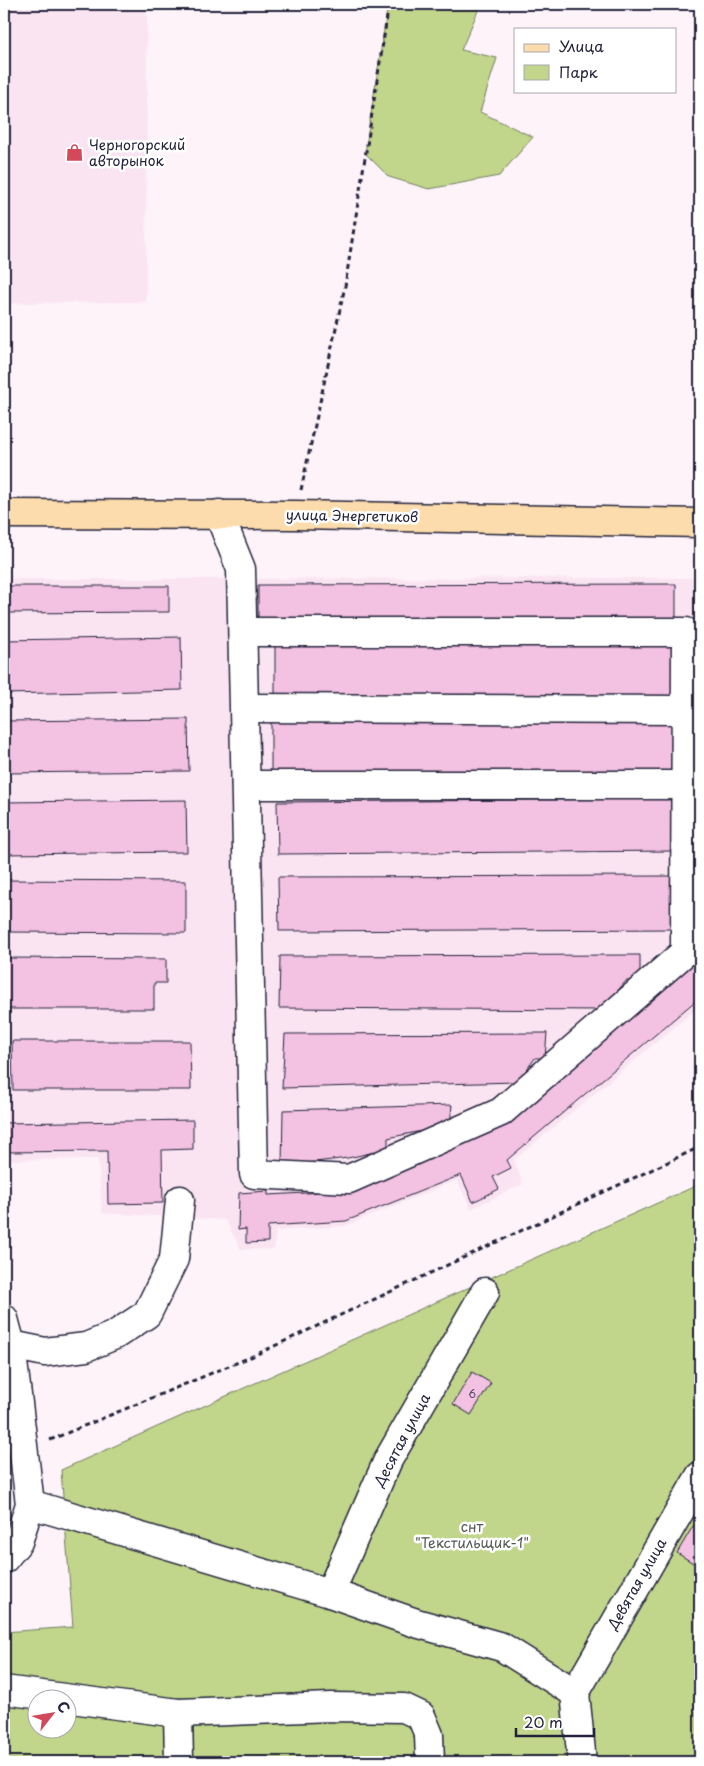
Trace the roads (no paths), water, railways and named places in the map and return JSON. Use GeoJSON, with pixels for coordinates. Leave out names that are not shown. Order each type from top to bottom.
{"type":"FeatureCollection","features":[{"type":"Feature","properties":{"kind":"main road","name":"улица Энергетиков"},"geometry":{"type":"LineString","coordinates":[[4,514],[219,514],[700,523]]}},
{"type":"Feature","properties":{"kind":"lane"},"geometry":{"type":"LineString","coordinates":[[219,514],[241,569],[254,1174],[349,1179],[501,1112],[685,952],[686,632],[243,632]]}},
{"type":"Feature","properties":{"kind":"lane"},"geometry":{"type":"LineString","coordinates":[[245,708],[686,710]]}},
{"type":"Feature","properties":{"kind":"lane"},"geometry":{"type":"LineString","coordinates":[[246,785],[685,785]]}},
{"type":"Feature","properties":{"kind":"lane"},"geometry":{"type":"LineString","coordinates":[[11,1345],[46,1352],[86,1347],[115,1335],[147,1314],[174,1259],[180,1200]]}},
{"type":"Feature","properties":{"kind":"lane","name":"Десятая улица"},"geometry":{"type":"LineString","coordinates":[[330,1593],[388,1460],[485,1292]]}},
{"type":"Feature","properties":{"kind":"lane"},"geometry":{"type":"LineString","coordinates":[[4,1319],[11,1345],[30,1504],[18,1542],[4,1559]]}},
{"type":"Feature","properties":{"kind":"lane","name":"Девятая улица"},"geometry":{"type":"LineString","coordinates":[[574,1693],[700,1476]]}},
{"type":"Feature","properties":{"kind":"lane"},"geometry":{"type":"LineString","coordinates":[[30,1504],[330,1593],[416,1623],[502,1647],[574,1693],[582,1762]]}},
{"type":"Feature","properties":{"kind":"lane"},"geometry":{"type":"LineString","coordinates":[[4,1690],[178,1713],[331,1707],[404,1708],[421,1716],[429,1735],[430,1762]]}},
{"type":"Feature","properties":{"kind":"lane"},"geometry":{"type":"LineString","coordinates":[[178,1713],[179,1762]]}},
{"type":"Feature","properties":{"kind":"place","name":"Черногорский авторынок"},"geometry":{"type":"Point","coordinates":[75,153]}},
{"type":"Feature","properties":{"kind":"park label","name":"снт \"Текстильщик-1\""},"geometry":{"type":"Point","coordinates":[472,1535]}}]}
